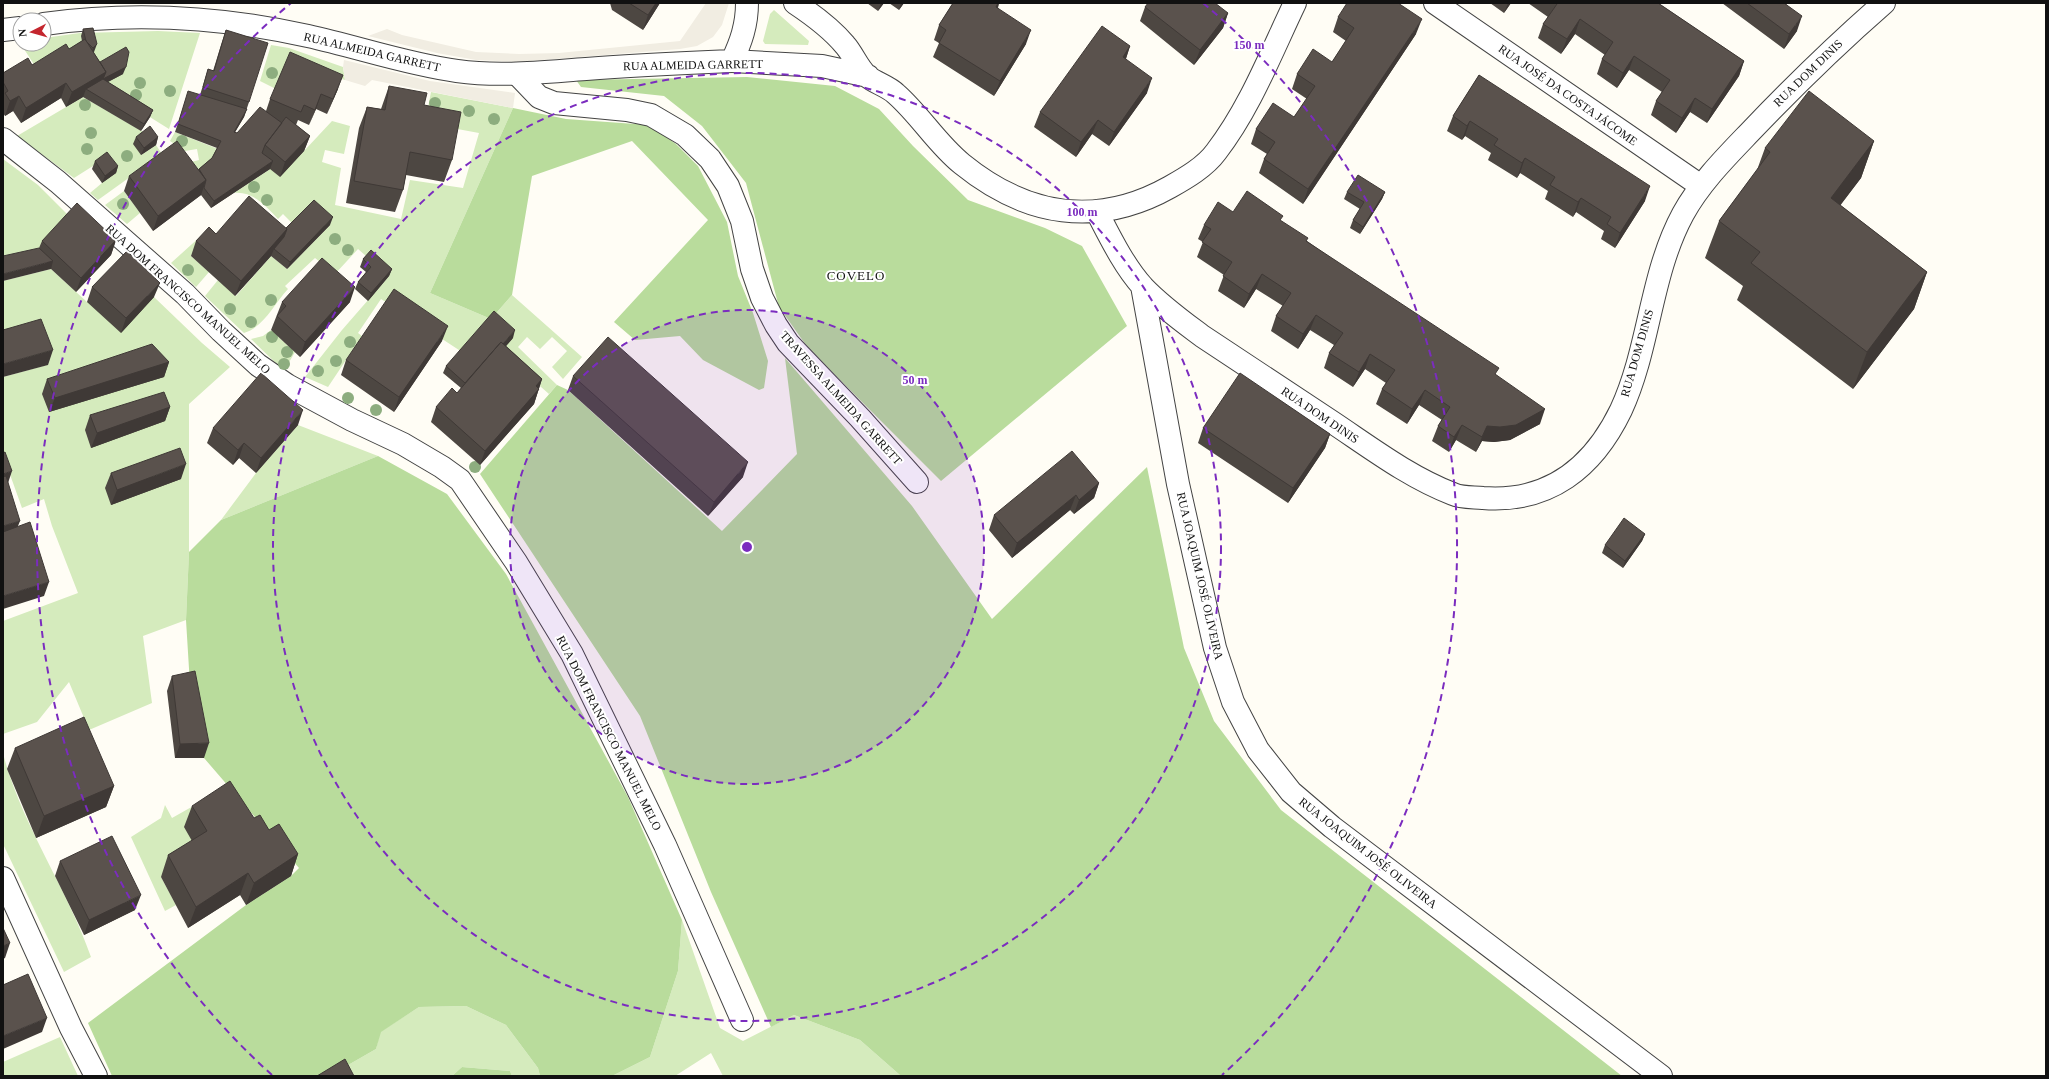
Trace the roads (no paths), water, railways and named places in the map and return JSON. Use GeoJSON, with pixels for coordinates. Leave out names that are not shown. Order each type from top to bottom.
{"type":"FeatureCollection","features":[{"type":"Feature","properties":{"kind":"street"},"geometry":{"type":"LineString","coordinates":[[732,61],[742,41],[747,17],[747,3]]}},
{"type":"Feature","properties":{"kind":"street"},"geometry":{"type":"LineString","coordinates":[[795,3],[818,18],[845,45],[868,76],[882,83],[896,94],[961,163],[986,182],[1018,198],[1042,206],[1068,212],[1097,212],[1125,207],[1153,197],[1188,177],[1215,154],[1238,122],[1295,3]]}},
{"type":"Feature","properties":{"kind":"street","name":"RUA JOSÉ DA COSTA JÁCOME"},"geometry":{"type":"LineString","coordinates":[[1435,3],[1701,186]]}},
{"type":"Feature","properties":{"kind":"street","name":"RUA DOM DINIS"},"geometry":{"type":"LineString","coordinates":[[1097,212],[1121,256],[1142,286],[1170,312],[1202,336],[1413,476],[1456,496],[1506,499],[1526,496],[1546,490],[1561,482],[1576,470],[1599,446],[1621,409],[1637,361],[1656,284],[1668,249],[1683,214],[1701,186],[1779,101],[1839,42],[1884,3]]}},
{"type":"Feature","properties":{"kind":"street","name":"RUA ALMEIDA GARRETT"},"geometry":{"type":"LineString","coordinates":[[52,23],[104,18],[226,22],[264,27],[310,36],[409,63],[457,71],[517,74],[627,66],[732,61],[822,66],[868,76]]}},
{"type":"Feature","properties":{"kind":"street","name":"TRAVESSA ALMEIDA GARRETT"},"geometry":{"type":"LineString","coordinates":[[517,74],[539,96],[554,103],[627,110],[651,115],[685,135],[710,159],[728,186],[742,220],[752,269],[762,298],[776,325],[788,343],[860,418],[917,482]]}},
{"type":"Feature","properties":{"kind":"street","name":"RUA DOM FRANCISCO MANUEL MELO"},"geometry":{"type":"LineString","coordinates":[[3,139],[58,182],[185,294],[221,331],[258,365],[287,385],[352,420],[403,444],[442,467],[460,480],[516,562],[572,654],[665,845],[742,1020]]}},
{"type":"Feature","properties":{"kind":"street","name":"RUA JOAQUIM JOSÉ OLIVEIRA"},"geometry":{"type":"LineString","coordinates":[[1142,286],[1178,484],[1215,648],[1233,702],[1258,750],[1291,792],[1332,827],[1661,1076]]}},
{"type":"Feature","properties":{"kind":"street"},"geometry":{"type":"LineString","coordinates":[[3,878],[71,1028],[96,1076]]}},
{"type":"Feature","properties":{"kind":"district","name":"COVELO"},"geometry":{"type":"Point","coordinates":[856,275]}}]}
